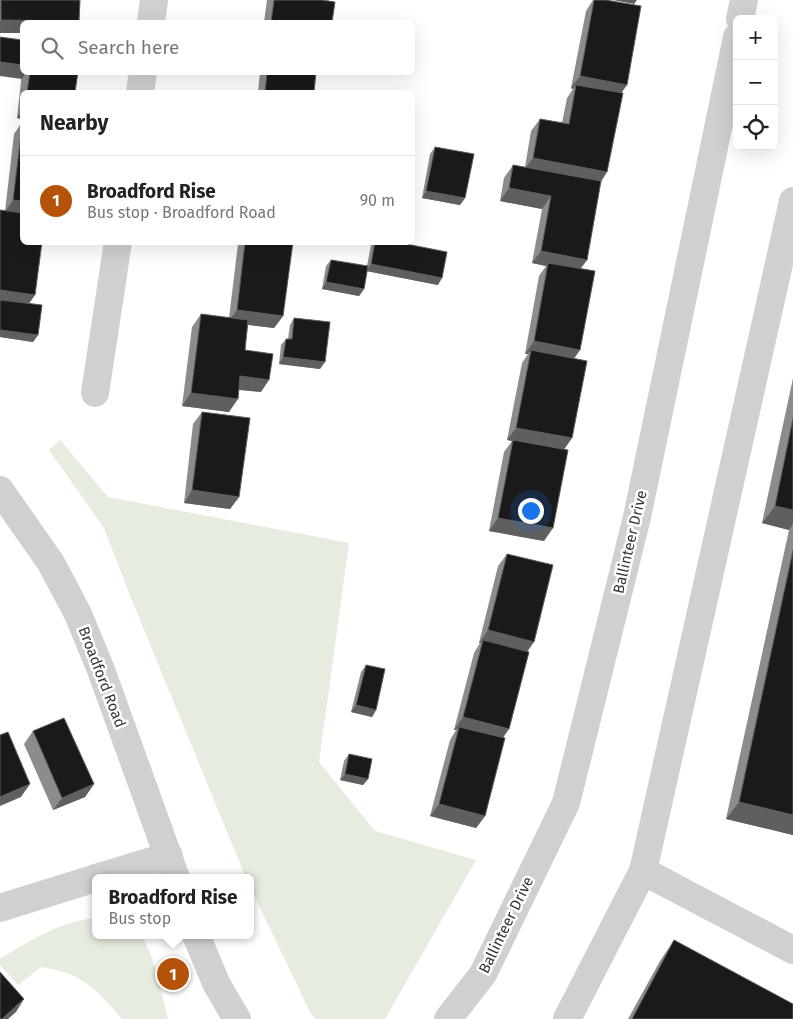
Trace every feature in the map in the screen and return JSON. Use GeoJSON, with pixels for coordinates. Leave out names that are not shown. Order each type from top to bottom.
{"type":"FeatureCollection","features":[{"type":"Feature","properties":{"kind":"street"},"geometry":{"type":"LineString","coordinates":[[150,20],[154,0]]}},
{"type":"Feature","properties":{"kind":"street"},"geometry":{"type":"LineString","coordinates":[[741,15],[744,0]]}},
{"type":"Feature","properties":{"kind":"street","name":"Ballinteer Drive"},"geometry":{"type":"LineString","coordinates":[[448,1019],[484,974],[566,803],[637,517],[733,55]]}},
{"type":"Feature","properties":{"kind":"street"},"geometry":{"type":"LineString","coordinates":[[140,90],[143,75]]}},
{"type":"Feature","properties":{"kind":"street"},"geometry":{"type":"LineString","coordinates":[[567,1019],[643,872],[793,201]]}},
{"type":"Feature","properties":{"kind":"street"},"geometry":{"type":"LineString","coordinates":[[95,394],[118,245]]}},
{"type":"Feature","properties":{"kind":"street","name":"Broadford Road"},"geometry":{"type":"LineString","coordinates":[[0,490],[51,563],[78,614],[104,679],[172,867]]}},
{"type":"Feature","properties":{"kind":"street"},"geometry":{"type":"LineString","coordinates":[[124,874],[172,867]]}},
{"type":"Feature","properties":{"kind":"street"},"geometry":{"type":"LineString","coordinates":[[643,872],[793,950]]}},
{"type":"Feature","properties":{"kind":"street"},"geometry":{"type":"LineString","coordinates":[[0,908],[92,879]]}},
{"type":"Feature","properties":{"kind":"street"},"geometry":{"type":"LineString","coordinates":[[198,939],[217,985],[237,1019]]}},
{"type":"Feature","properties":{"kind":"shaded area"},"geometry":{"type":"Polygon","coordinates":[[[60,440],[108,497],[349,543],[319,762],[375,831],[476,860],[385,1019],[316,1019],[311,1014],[254,895],[254,874],[244,874],[104,528],[49,450],[60,440]]]}},
{"type":"Feature","properties":{"kind":"shaded area"},"geometry":{"type":"Polygon","coordinates":[[[92,918],[92,939],[142,939],[154,963],[168,1019],[122,1019],[88,984],[68,973],[41,967],[18,985],[0,965],[0,959],[22,945],[70,923],[92,918]]]}},
{"type":"Feature","properties":{"kind":"building"},"geometry":{"type":"Polygon","coordinates":[[[1,0],[80,0],[79,20],[1,20],[1,0]]]}},
{"type":"Feature","properties":{"kind":"building"},"geometry":{"type":"Polygon","coordinates":[[[274,0],[322,0],[335,2],[332,20],[271,20],[274,0]]]}},
{"type":"Feature","properties":{"kind":"building"},"geometry":{"type":"Polygon","coordinates":[[[594,0],[606,0],[641,6],[627,85],[580,76],[594,0]]]}},
{"type":"Feature","properties":{"kind":"building"},"geometry":{"type":"Polygon","coordinates":[[[0,37],[20,40],[20,65],[0,62],[0,37]]]}},
{"type":"Feature","properties":{"kind":"building"},"geometry":{"type":"Polygon","coordinates":[[[30,75],[78,75],[75,90],[27,90],[30,75]]]}},
{"type":"Feature","properties":{"kind":"building"},"geometry":{"type":"Polygon","coordinates":[[[267,75],[316,75],[314,90],[265,90],[267,75]]]}},
{"type":"Feature","properties":{"kind":"building"},"geometry":{"type":"Polygon","coordinates":[[[576,85],[623,93],[607,172],[533,158],[540,119],[569,124],[576,85]]]}},
{"type":"Feature","properties":{"kind":"building"},"geometry":{"type":"Polygon","coordinates":[[[20,142],[20,201],[13,200],[20,142]]]}},
{"type":"Feature","properties":{"kind":"building"},"geometry":{"type":"Polygon","coordinates":[[[435,147],[474,154],[465,198],[426,191],[435,147]]]}},
{"type":"Feature","properties":{"kind":"building"},"geometry":{"type":"Polygon","coordinates":[[[513,165],[601,181],[587,260],[541,251],[551,196],[509,188],[513,165]]]}},
{"type":"Feature","properties":{"kind":"building"},"geometry":{"type":"Polygon","coordinates":[[[0,210],[20,213],[20,245],[42,245],[35,295],[0,290],[0,210]]]}},
{"type":"Feature","properties":{"kind":"building"},"geometry":{"type":"Polygon","coordinates":[[[245,245],[293,245],[283,316],[237,310],[245,245]]]}},
{"type":"Feature","properties":{"kind":"building"},"geometry":{"type":"Polygon","coordinates":[[[374,245],[411,245],[447,252],[442,278],[371,264],[374,245]]]}},
{"type":"Feature","properties":{"kind":"building"},"geometry":{"type":"Polygon","coordinates":[[[331,260],[368,266],[364,289],[326,282],[331,260]]]}},
{"type":"Feature","properties":{"kind":"building"},"geometry":{"type":"Polygon","coordinates":[[[548,263],[595,271],[580,350],[534,341],[548,263]]]}},
{"type":"Feature","properties":{"kind":"building"},"geometry":{"type":"Polygon","coordinates":[[[0,300],[42,305],[38,335],[0,330],[0,300]]]}},
{"type":"Feature","properties":{"kind":"building"},"geometry":{"type":"Polygon","coordinates":[[[201,314],[248,320],[245,350],[273,354],[269,380],[240,376],[238,399],[191,393],[201,314]]]}},
{"type":"Feature","properties":{"kind":"building"},"geometry":{"type":"Polygon","coordinates":[[[294,318],[330,322],[325,362],[283,357],[286,339],[292,339],[294,318]]]}},
{"type":"Feature","properties":{"kind":"building"},"geometry":{"type":"Polygon","coordinates":[[[531,350],[587,361],[572,438],[516,428],[531,350]]]}},
{"type":"Feature","properties":{"kind":"building"},"geometry":{"type":"Polygon","coordinates":[[[202,412],[250,418],[239,497],[192,490],[202,412]]]}},
{"type":"Feature","properties":{"kind":"building"},"geometry":{"type":"Polygon","coordinates":[[[793,418],[793,510],[775,506],[793,418]]]}},
{"type":"Feature","properties":{"kind":"building"},"geometry":{"type":"Polygon","coordinates":[[[513,440],[568,450],[553,528],[498,518],[513,440]]]}},
{"type":"Feature","properties":{"kind":"building"},"geometry":{"type":"Polygon","coordinates":[[[793,550],[793,815],[739,802],[793,550]]]}},
{"type":"Feature","properties":{"kind":"building"},"geometry":{"type":"Polygon","coordinates":[[[507,554],[553,565],[534,642],[488,630],[507,554]]]}},
{"type":"Feature","properties":{"kind":"building"},"geometry":{"type":"Polygon","coordinates":[[[483,640],[529,652],[509,729],[463,717],[483,640]]]}},
{"type":"Feature","properties":{"kind":"building"},"geometry":{"type":"Polygon","coordinates":[[[366,665],[385,669],[376,710],[356,705],[366,665]]]}},
{"type":"Feature","properties":{"kind":"building"},"geometry":{"type":"Polygon","coordinates":[[[64,718],[94,784],[62,798],[33,731],[64,718]]]}},
{"type":"Feature","properties":{"kind":"building"},"geometry":{"type":"Polygon","coordinates":[[[459,727],[505,738],[485,816],[439,804],[459,727]]]}},
{"type":"Feature","properties":{"kind":"building"},"geometry":{"type":"Polygon","coordinates":[[[8,732],[30,784],[0,797],[0,735],[8,732]]]}},
{"type":"Feature","properties":{"kind":"building"},"geometry":{"type":"Polygon","coordinates":[[[349,754],[372,759],[368,779],[345,774],[349,754]]]}},
{"type":"Feature","properties":{"kind":"building"},"geometry":{"type":"Polygon","coordinates":[[[674,940],[793,1004],[793,1019],[632,1019],[674,940]]]}},
{"type":"Feature","properties":{"kind":"building"},"geometry":{"type":"Polygon","coordinates":[[[0,972],[24,999],[2,1019],[0,1019],[0,972]]]}},
{"type":"Feature","properties":{"kind":"place","name":"Broadford Rise"},"geometry":{"type":"Point","coordinates":[173,974]}}]}
